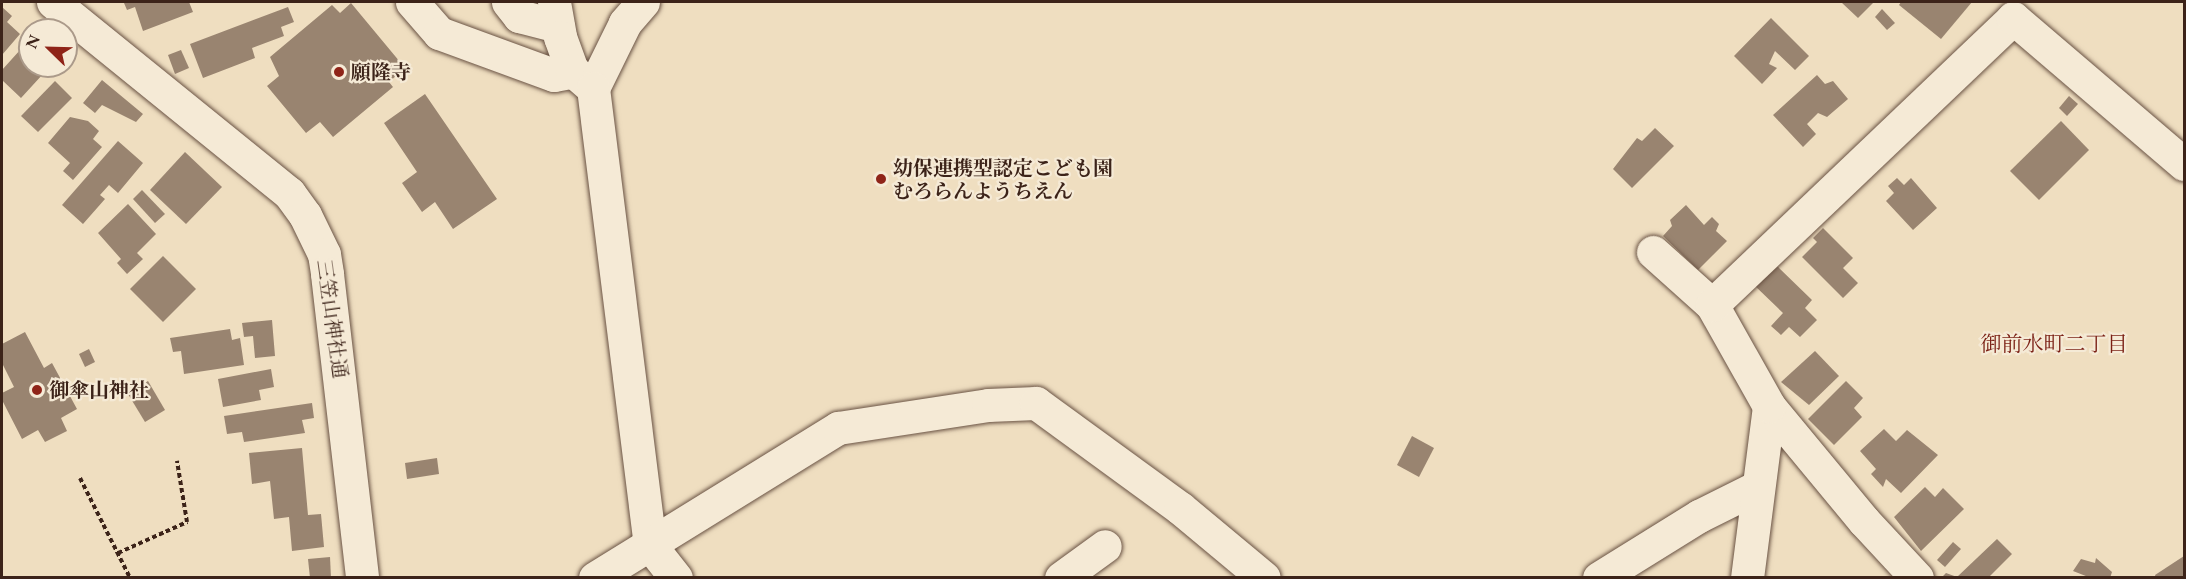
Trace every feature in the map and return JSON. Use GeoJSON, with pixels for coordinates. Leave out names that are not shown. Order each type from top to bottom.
{"type":"FeatureCollection","features":[{"type":"Feature","properties":{"kind":"street","name":"三笠山神社通"},"geometry":{"type":"LineString","coordinates":[[53,2],[289,193],[305,215],[324,254],[362,578]]}},
{"type":"Feature","properties":{"kind":"street"},"geometry":{"type":"LineString","coordinates":[[412,2],[439,33],[554,75],[583,80]]}},
{"type":"Feature","properties":{"kind":"street"},"geometry":{"type":"LineString","coordinates":[[508,2],[519,16],[556,14],[583,80],[650,545],[676,578]]}},
{"type":"Feature","properties":{"kind":"street"},"geometry":{"type":"LineString","coordinates":[[583,80],[625,22],[643,2]]}},
{"type":"Feature","properties":{"kind":"street"},"geometry":{"type":"LineString","coordinates":[[1712,305],[2013,18],[2184,164]]}},
{"type":"Feature","properties":{"kind":"street"},"geometry":{"type":"LineString","coordinates":[[1653,252],[1712,305],[1769,406],[1864,521],[1917,578]]}},
{"type":"Feature","properties":{"kind":"street"},"geometry":{"type":"LineString","coordinates":[[595,578],[838,428],[988,405],[1036,403],[1180,508],[1264,578]]}},
{"type":"Feature","properties":{"kind":"street"},"geometry":{"type":"LineString","coordinates":[[1746,578],[1769,406]]}},
{"type":"Feature","properties":{"kind":"street"},"geometry":{"type":"LineString","coordinates":[[1599,578],[1699,516],[1757,487]]}},
{"type":"Feature","properties":{"kind":"street"},"geometry":{"type":"LineString","coordinates":[[1061,578],[1105,546]]}},
{"type":"Feature","properties":{"kind":"path"},"geometry":{"type":"LineString","coordinates":[[118,553],[187,522],[177,461]]}},
{"type":"Feature","properties":{"kind":"path"},"geometry":{"type":"LineString","coordinates":[[81,478],[130,578]]}},
{"type":"Feature","properties":{"kind":"building"},"geometry":{"type":"Polygon","coordinates":[[[189,2],[193,12],[143,31],[135,7],[127,10],[124,3],[189,2]]]}},
{"type":"Feature","properties":{"kind":"building"},"geometry":{"type":"Polygon","coordinates":[[[1841,2],[1874,2],[1858,18],[1841,2]]]}},
{"type":"Feature","properties":{"kind":"building"},"geometry":{"type":"Polygon","coordinates":[[[1901,2],[1972,2],[1941,39],[1899,5],[1901,2]]]}},
{"type":"Feature","properties":{"kind":"building","name":"願隆寺"},"geometry":{"type":"Polygon","coordinates":[[[351,3],[405,68],[389,82],[393,87],[333,137],[320,122],[306,133],[267,86],[279,76],[270,57],[332,5],[340,13],[351,3]]]}},
{"type":"Feature","properties":{"kind":"building"},"geometry":{"type":"Polygon","coordinates":[[[2,7],[12,16],[7,22],[18,32],[18,36],[2,55],[2,7]]]}},
{"type":"Feature","properties":{"kind":"building"},"geometry":{"type":"Polygon","coordinates":[[[288,7],[294,22],[281,27],[284,36],[252,48],[255,58],[203,78],[190,44],[288,7]]]}},
{"type":"Feature","properties":{"kind":"building"},"geometry":{"type":"Polygon","coordinates":[[[1882,9],[1895,23],[1887,30],[1875,17],[1882,9]]]}},
{"type":"Feature","properties":{"kind":"building"},"geometry":{"type":"Polygon","coordinates":[[[1771,18],[1809,56],[1795,70],[1775,51],[1769,64],[1777,68],[1762,84],[1734,56],[1771,18]]]}},
{"type":"Feature","properties":{"kind":"building"},"geometry":{"type":"Polygon","coordinates":[[[181,50],[189,68],[175,74],[168,55],[181,50]]]}},
{"type":"Feature","properties":{"kind":"building"},"geometry":{"type":"Polygon","coordinates":[[[18,52],[18,78],[39,78],[21,98],[2,80],[2,70],[18,52]]]}},
{"type":"Feature","properties":{"kind":"building"},"geometry":{"type":"Polygon","coordinates":[[[1817,75],[1825,84],[1833,81],[1848,99],[1827,117],[1818,113],[1807,124],[1816,134],[1803,147],[1773,115],[1817,75]]]}},
{"type":"Feature","properties":{"kind":"building"},"geometry":{"type":"Polygon","coordinates":[[[102,80],[143,114],[136,122],[102,105],[95,113],[83,103],[102,80]]]}},
{"type":"Feature","properties":{"kind":"building"},"geometry":{"type":"Polygon","coordinates":[[[55,81],[72,98],[38,132],[21,116],[55,81]]]}},
{"type":"Feature","properties":{"kind":"building"},"geometry":{"type":"Polygon","coordinates":[[[425,94],[497,199],[453,229],[435,202],[422,212],[402,183],[417,172],[384,123],[425,94]]]}},
{"type":"Feature","properties":{"kind":"building"},"geometry":{"type":"Polygon","coordinates":[[[2069,96],[2078,104],[2067,116],[2059,108],[2069,96]]]}},
{"type":"Feature","properties":{"kind":"building"},"geometry":{"type":"Polygon","coordinates":[[[70,117],[88,121],[99,131],[93,139],[102,147],[73,180],[63,171],[70,163],[48,143],[70,117]]]}},
{"type":"Feature","properties":{"kind":"building"},"geometry":{"type":"Polygon","coordinates":[[[2061,121],[2089,150],[2039,200],[2010,171],[2061,121]]]}},
{"type":"Feature","properties":{"kind":"building"},"geometry":{"type":"Polygon","coordinates":[[[1655,128],[1674,146],[1632,188],[1613,169],[1637,138],[1642,141],[1655,128]]]}},
{"type":"Feature","properties":{"kind":"building"},"geometry":{"type":"Polygon","coordinates":[[[118,141],[143,163],[118,193],[109,185],[100,195],[105,199],[83,224],[62,205],[118,141]]]}},
{"type":"Feature","properties":{"kind":"building"},"geometry":{"type":"Polygon","coordinates":[[[185,152],[222,187],[186,224],[150,190],[185,152]]]}},
{"type":"Feature","properties":{"kind":"building"},"geometry":{"type":"Polygon","coordinates":[[[1897,178],[1904,185],[1911,178],[1937,208],[1913,230],[1886,201],[1894,193],[1888,186],[1897,178]]]}},
{"type":"Feature","properties":{"kind":"building"},"geometry":{"type":"Polygon","coordinates":[[[142,190],[165,214],[155,223],[133,199],[142,190]]]}},
{"type":"Feature","properties":{"kind":"building"},"geometry":{"type":"Polygon","coordinates":[[[128,204],[156,234],[137,253],[143,259],[127,274],[117,263],[121,259],[98,233],[128,204]]]}},
{"type":"Feature","properties":{"kind":"building"},"geometry":{"type":"Polygon","coordinates":[[[1686,205],[1704,225],[1712,217],[1719,224],[1716,231],[1727,241],[1698,270],[1663,236],[1672,226],[1670,220],[1686,205]]]}},
{"type":"Feature","properties":{"kind":"building"},"geometry":{"type":"Polygon","coordinates":[[[1823,228],[1853,258],[1843,268],[1858,283],[1843,298],[1802,257],[1817,242],[1813,238],[1823,228]]]}},
{"type":"Feature","properties":{"kind":"building"},"geometry":{"type":"Polygon","coordinates":[[[163,256],[196,289],[163,322],[130,289],[163,256]]]}},
{"type":"Feature","properties":{"kind":"building"},"geometry":{"type":"Polygon","coordinates":[[[1775,264],[1812,300],[1805,308],[1817,320],[1800,337],[1789,327],[1781,335],[1771,326],[1783,313],[1754,285],[1775,264]]]}},
{"type":"Feature","properties":{"kind":"building"},"geometry":{"type":"Polygon","coordinates":[[[272,320],[275,356],[255,358],[253,336],[244,337],[242,323],[272,320]]]}},
{"type":"Feature","properties":{"kind":"building"},"geometry":{"type":"Polygon","coordinates":[[[230,329],[232,340],[240,338],[244,365],[184,374],[181,351],[173,352],[170,338],[230,329]]]}},
{"type":"Feature","properties":{"kind":"building","name":"御傘山神社"},"geometry":{"type":"Polygon","coordinates":[[[25,332],[44,368],[52,363],[77,409],[61,418],[67,431],[45,442],[38,430],[22,439],[2,400],[2,393],[14,387],[2,363],[2,344],[25,332]]]}},
{"type":"Feature","properties":{"kind":"building"},"geometry":{"type":"Polygon","coordinates":[[[89,349],[95,362],[85,367],[79,354],[89,349]]]}},
{"type":"Feature","properties":{"kind":"building"},"geometry":{"type":"Polygon","coordinates":[[[1815,351],[1839,376],[1809,405],[1781,382],[1815,351]]]}},
{"type":"Feature","properties":{"kind":"building"},"geometry":{"type":"Polygon","coordinates":[[[271,369],[274,387],[259,390],[261,400],[223,407],[218,379],[271,369]]]}},
{"type":"Feature","properties":{"kind":"building"},"geometry":{"type":"Polygon","coordinates":[[[148,381],[165,410],[145,422],[128,394],[148,381]]]}},
{"type":"Feature","properties":{"kind":"building"},"geometry":{"type":"Polygon","coordinates":[[[1846,381],[1863,398],[1854,408],[1862,417],[1834,445],[1808,419],[1846,381]]]}},
{"type":"Feature","properties":{"kind":"building"},"geometry":{"type":"Polygon","coordinates":[[[312,403],[314,418],[302,420],[305,433],[244,442],[242,432],[227,434],[224,416],[312,403]]]}},
{"type":"Feature","properties":{"kind":"building"},"geometry":{"type":"Polygon","coordinates":[[[1884,429],[1896,441],[1907,430],[1938,455],[1901,493],[1886,479],[1883,487],[1871,474],[1876,469],[1860,451],[1884,429]]]}},
{"type":"Feature","properties":{"kind":"building"},"geometry":{"type":"Polygon","coordinates":[[[1412,436],[1434,448],[1419,477],[1397,465],[1412,436]]]}},
{"type":"Feature","properties":{"kind":"building"},"geometry":{"type":"Polygon","coordinates":[[[302,448],[308,515],[321,514],[324,547],[292,551],[289,517],[274,519],[270,481],[252,484],[249,453],[302,448]]]}},
{"type":"Feature","properties":{"kind":"building"},"geometry":{"type":"Polygon","coordinates":[[[437,458],[439,474],[407,479],[405,463],[437,458]]]}},
{"type":"Feature","properties":{"kind":"building"},"geometry":{"type":"Polygon","coordinates":[[[1925,487],[1935,497],[1943,488],[1964,509],[1921,551],[1894,517],[1925,487]]]}},
{"type":"Feature","properties":{"kind":"building"},"geometry":{"type":"Polygon","coordinates":[[[1997,539],[2012,554],[1988,578],[1941,578],[1946,573],[1957,577],[1997,539]]]}},
{"type":"Feature","properties":{"kind":"building"},"geometry":{"type":"Polygon","coordinates":[[[1953,542],[1961,549],[1945,567],[1937,560],[1953,542]]]}},
{"type":"Feature","properties":{"kind":"building"},"geometry":{"type":"Polygon","coordinates":[[[2184,556],[2184,578],[2156,578],[2155,575],[2184,556]]]}},
{"type":"Feature","properties":{"kind":"building"},"geometry":{"type":"Polygon","coordinates":[[[330,557],[331,578],[310,578],[308,559],[330,557]]]}},
{"type":"Feature","properties":{"kind":"building"},"geometry":{"type":"Polygon","coordinates":[[[2096,558],[2112,572],[2110,578],[2091,578],[2073,571],[2081,559],[2095,563],[2096,558]]]}},
{"type":"Feature","properties":{"kind":"place","name":"願隆寺"},"geometry":{"type":"Point","coordinates":[339,72]}},
{"type":"Feature","properties":{"kind":"place","name":"幼保連携型認定こども園 むろらんようちえん"},"geometry":{"type":"Point","coordinates":[881,179]}},
{"type":"Feature","properties":{"kind":"place","name":"御傘山神社"},"geometry":{"type":"Point","coordinates":[37,390]}},
{"type":"Feature","properties":{"kind":"district","name":"御前水町二丁目"},"geometry":{"type":"Point","coordinates":[2054,344]}}]}
